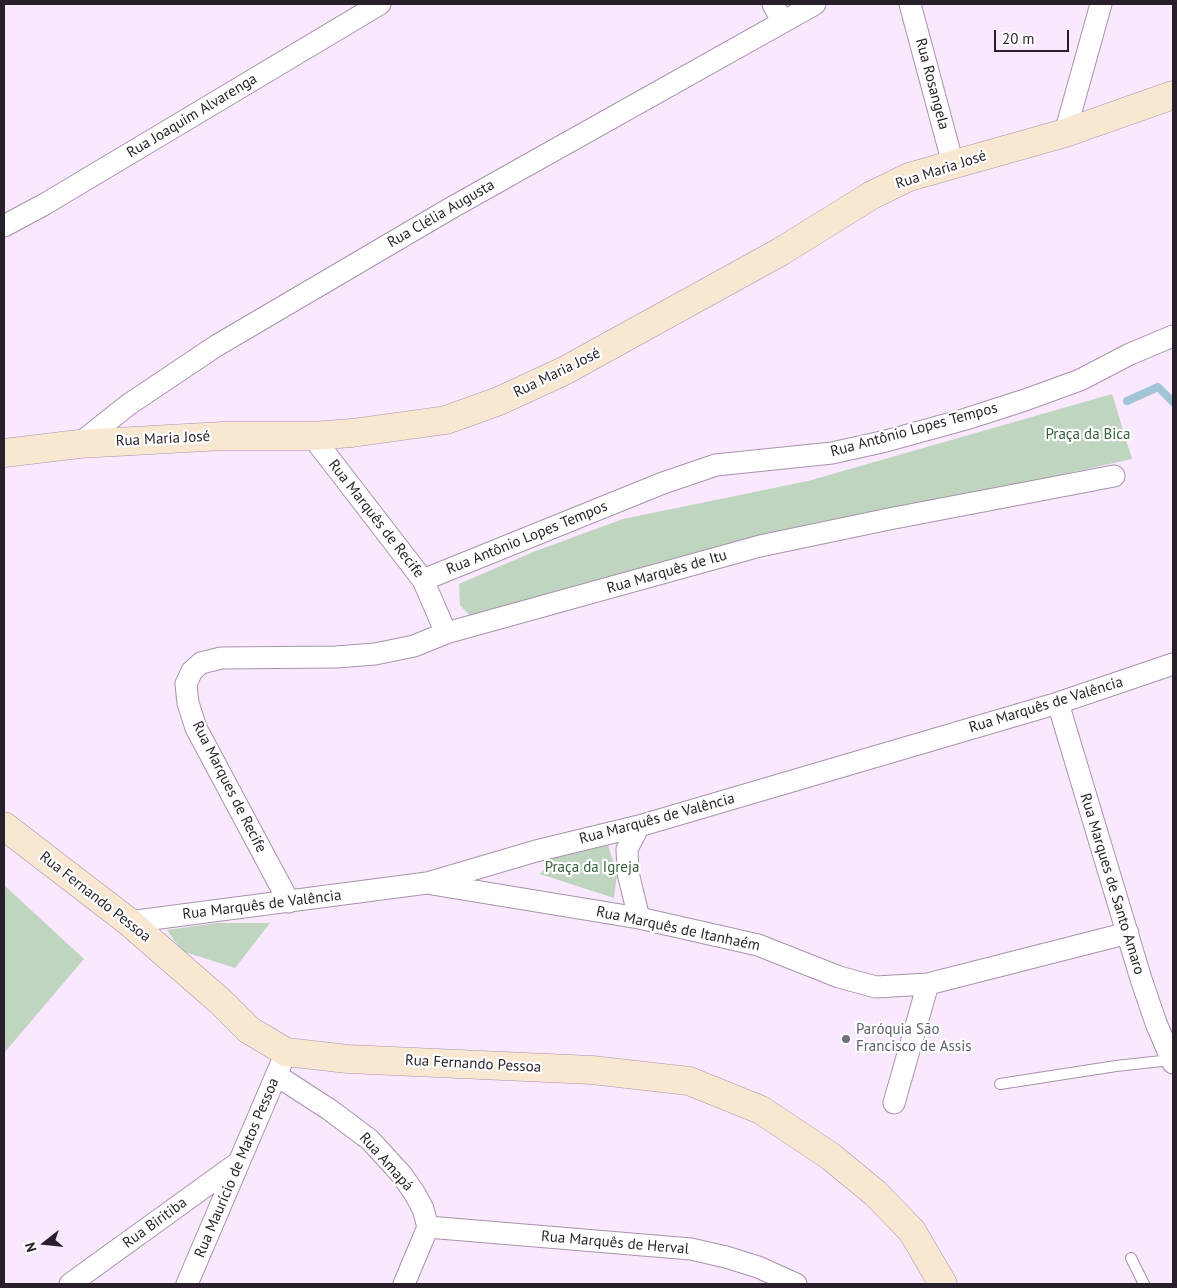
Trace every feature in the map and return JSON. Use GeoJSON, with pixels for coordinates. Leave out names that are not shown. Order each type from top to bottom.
{"type":"FeatureCollection","features":[{"type":"Feature","properties":{"kind":"street","name":"Rua Joaquim Alvarenga"},"geometry":{"type":"LineString","coordinates":[[4,226],[45,204],[380,4]]}},
{"type":"Feature","properties":{"kind":"street","name":"Rua Clélia Augusta"},"geometry":{"type":"LineString","coordinates":[[79,444],[128,405],[225,341],[451,208],[595,128],[777,13],[815,4]]}},
{"type":"Feature","properties":{"kind":"street","name":"Rua Rosangela"},"geometry":{"type":"LineString","coordinates":[[910,4],[953,164]]}},
{"type":"Feature","properties":{"kind":"street"},"geometry":{"type":"LineString","coordinates":[[1065,133],[1101,4]]}},
{"type":"Feature","properties":{"kind":"street","name":"Rua Maria José"},"geometry":{"type":"LineString","coordinates":[[4,452],[79,444],[223,436],[312,436],[446,420],[499,401],[564,371],[780,252],[872,195],[909,177],[1065,133],[1173,95]]}},
{"type":"Feature","properties":{"kind":"street","name":"Rua Antônio Lopes Tempos"},"geometry":{"type":"LineString","coordinates":[[423,580],[663,483],[707,468],[751,461],[832,453],[886,441],[966,419],[1080,380],[1130,354],[1173,336]]}},
{"type":"Feature","properties":{"kind":"street","name":"Rua Marquês de Recife"},"geometry":{"type":"LineString","coordinates":[[312,436],[423,580],[446,633]]}},
{"type":"Feature","properties":{"kind":"street","name":"Rua Marquês de Itu"},"geometry":{"type":"LineString","coordinates":[[221,658],[336,657],[375,654],[414,646],[446,633],[760,546],[1114,476]]}},
{"type":"Feature","properties":{"kind":"street","name":"Rua Marques de Recife"},"geometry":{"type":"LineString","coordinates":[[221,658],[201,663],[192,671],[186,684],[188,703],[196,728],[289,902]]}},
{"type":"Feature","properties":{"kind":"street","name":"Rua Marquês de Valência"},"geometry":{"type":"LineString","coordinates":[[129,922],[427,883],[536,851],[639,826],[1058,703],[1173,664]]}},
{"type":"Feature","properties":{"kind":"street","name":"Rua Marques de Santo Amaro"},"geometry":{"type":"LineString","coordinates":[[1058,703],[1141,979],[1172,1061]]}},
{"type":"Feature","properties":{"kind":"street","name":"Rua Fernando Pessoa"},"geometry":{"type":"LineString","coordinates":[[4,826],[129,922],[221,1002],[281,1064],[348,1059],[592,1070],[690,1081],[761,1110],[830,1156],[875,1193],[912,1231],[943,1284]]}},
{"type":"Feature","properties":{"kind":"street"},"geometry":{"type":"LineString","coordinates":[[639,826],[627,849],[628,873],[639,918]]}},
{"type":"Feature","properties":{"kind":"street","name":"Rua Marquês de Itanhaém"},"geometry":{"type":"LineString","coordinates":[[427,883],[639,918],[758,945],[840,977],[876,987],[928,984],[1128,933]]}},
{"type":"Feature","properties":{"kind":"street"},"geometry":{"type":"LineString","coordinates":[[894,1103],[928,984]]}},
{"type":"Feature","properties":{"kind":"street","name":"Rua Maurício de Matos Pessoa"},"geometry":{"type":"LineString","coordinates":[[187,1284],[281,1064]]}},
{"type":"Feature","properties":{"kind":"street","name":"Rua Amapá"},"geometry":{"type":"LineString","coordinates":[[281,1064],[330,1110],[370,1140],[402,1176],[423,1210],[428,1227]]}},
{"type":"Feature","properties":{"kind":"street","name":"Rua Biritiba"},"geometry":{"type":"LineString","coordinates":[[70,1284],[239,1162]]}},
{"type":"Feature","properties":{"kind":"street"},"geometry":{"type":"LineString","coordinates":[[404,1284],[428,1227]]}},
{"type":"Feature","properties":{"kind":"street","name":"Rua Marquês de Herval"},"geometry":{"type":"LineString","coordinates":[[428,1227],[691,1249],[758,1267],[796,1284]]}},
{"type":"Feature","properties":{"kind":"lane"},"geometry":{"type":"LineString","coordinates":[[1000,1084],[1116,1066],[1172,1061]]}},
{"type":"Feature","properties":{"kind":"lane"},"geometry":{"type":"LineString","coordinates":[[1131,1258],[1144,1284]]}},
{"type":"Feature","properties":{"kind":"green space","name":"Praça da Bica"},"geometry":{"type":"Polygon","coordinates":[[[1112,394],[1132,459],[704,554],[472,618],[460,605],[459,584],[533,552],[623,519],[808,481],[1112,394]]]}},
{"type":"Feature","properties":{"kind":"green space","name":"Praça da Igreja"},"geometry":{"type":"Polygon","coordinates":[[[608,845],[617,873],[614,898],[540,874],[560,849],[608,845]]]}},
{"type":"Feature","properties":{"kind":"green space"},"geometry":{"type":"Polygon","coordinates":[[[4,885],[84,959],[4,1053],[4,885]]]}},
{"type":"Feature","properties":{"kind":"green space"},"geometry":{"type":"Polygon","coordinates":[[[217,923],[270,923],[235,968],[182,951],[167,930],[217,923]]]}},
{"type":"Feature","properties":{"kind":"waterway"},"geometry":{"type":"LineString","coordinates":[[1127,401],[1158,387],[1173,402]]}},
{"type":"Feature","properties":{"kind":"place","name":"Paróquia São Francisco de Assis"},"geometry":{"type":"Point","coordinates":[846,1039]}}]}
